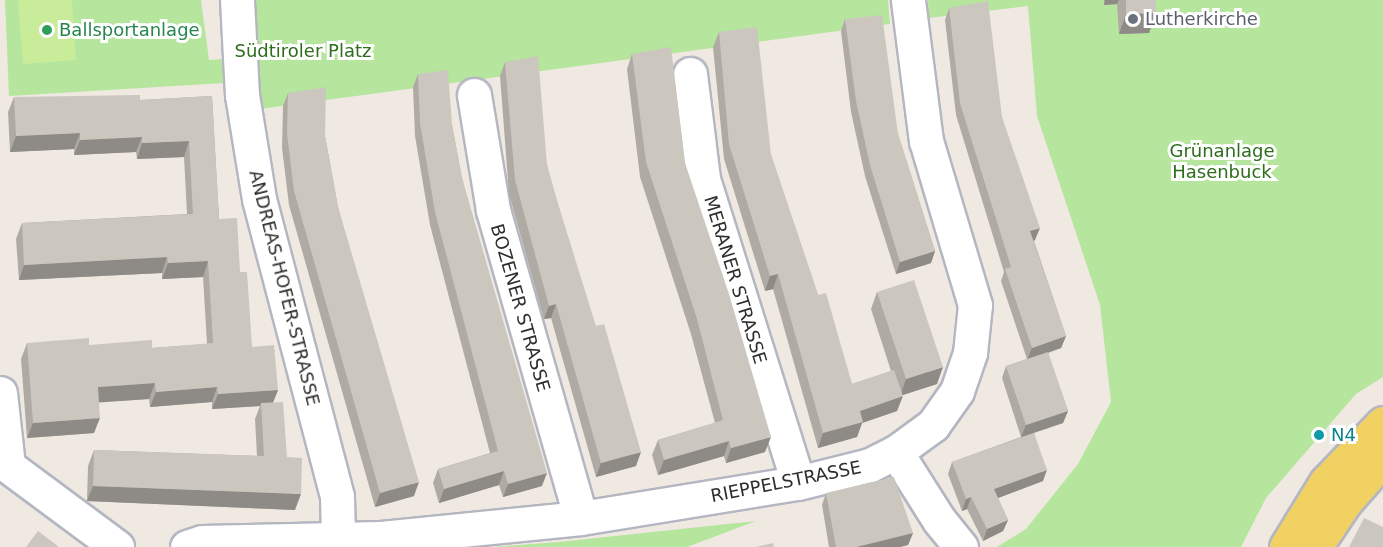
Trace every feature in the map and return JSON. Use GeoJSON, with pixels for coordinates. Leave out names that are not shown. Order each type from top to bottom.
{"type":"FeatureCollection","features":[{"type":"Feature","properties":{"kind":"main road"},"geometry":{"type":"LineString","coordinates":[[1286,547],[1326,482],[1383,423]]}},
{"type":"Feature","properties":{"kind":"main road"},"geometry":{"type":"LineString","coordinates":[[1315,547],[1345,502],[1383,459]]}},
{"type":"Feature","properties":{"kind":"street","name":"ANDREAS-HOFER-STRASSE"},"geometry":{"type":"LineString","coordinates":[[237,0],[242,95],[259,199],[338,497],[338,538]]}},
{"type":"Feature","properties":{"kind":"street","name":"RIEPPELSTRASSE"},"geometry":{"type":"LineString","coordinates":[[187,547],[202,542],[338,538],[581,518],[798,483],[870,465],[896,452],[933,425],[957,391],[970,353],[975,306],[926,141],[908,0]]}},
{"type":"Feature","properties":{"kind":"street","name":"MERANER STRASSE"},"geometry":{"type":"LineString","coordinates":[[690,74],[704,179],[798,483]]}},
{"type":"Feature","properties":{"kind":"street","name":"BOZENER STRASSE"},"geometry":{"type":"LineString","coordinates":[[474,95],[493,210],[581,518]]}},
{"type":"Feature","properties":{"kind":"street"},"geometry":{"type":"LineString","coordinates":[[0,393],[8,466],[117,547]]}},
{"type":"Feature","properties":{"kind":"street"},"geometry":{"type":"LineString","coordinates":[[896,452],[939,520],[961,547]]}},
{"type":"Feature","properties":{"kind":"green space"},"geometry":{"type":"Polygon","coordinates":[[[5,0],[201,0],[209,60],[223,59],[224,83],[9,96],[5,0]]]}},
{"type":"Feature","properties":{"kind":"green space","name":"Ballsportanlage"},"geometry":{"type":"Polygon","coordinates":[[[18,0],[72,0],[76,60],[23,64],[18,0]]]}},
{"type":"Feature","properties":{"kind":"green space","name":"Südtiroler Platz"},"geometry":{"type":"Polygon","coordinates":[[[246,0],[888,0],[890,24],[253,110],[246,0]]]}},
{"type":"Feature","properties":{"kind":"green space","name":"Grünanlage Hasenbuck"},"geometry":{"type":"Polygon","coordinates":[[[928,0],[1383,0],[1383,377],[1356,394],[1266,498],[1241,547],[997,547],[1026,529],[1078,464],[1111,402],[1100,305],[1037,116],[1028,6],[929,18],[928,0]]]}},
{"type":"Feature","properties":{"kind":"green space"},"geometry":{"type":"Polygon","coordinates":[[[756,521],[687,547],[492,547],[559,542],[756,521]]]}},
{"type":"Feature","properties":{"kind":"building"},"geometry":{"type":"Polygon","coordinates":[[[1126,0],[1156,0],[1156,13],[1126,14],[1126,0]]]}},
{"type":"Feature","properties":{"kind":"building"},"geometry":{"type":"Polygon","coordinates":[[[988,1],[1002,117],[1040,228],[1030,231],[1066,336],[1032,348],[1005,269],[1011,267],[960,103],[949,8],[988,1]]]}},
{"type":"Feature","properties":{"kind":"building"},"geometry":{"type":"Polygon","coordinates":[[[882,15],[898,134],[935,251],[900,262],[870,165],[856,101],[845,19],[882,15]]]}},
{"type":"Feature","properties":{"kind":"building"},"geometry":{"type":"Polygon","coordinates":[[[757,27],[771,155],[818,295],[826,293],[852,384],[894,370],[903,396],[860,411],[863,422],[823,433],[778,274],[770,276],[729,144],[719,32],[757,27]]]}},
{"type":"Feature","properties":{"kind":"building"},"geometry":{"type":"Polygon","coordinates":[[[671,47],[685,163],[729,294],[771,437],[731,448],[729,441],[664,460],[658,440],[723,420],[697,319],[646,162],[632,54],[671,47]]]}},
{"type":"Feature","properties":{"kind":"building"},"geometry":{"type":"Polygon","coordinates":[[[538,56],[547,165],[596,326],[604,324],[641,452],[601,463],[556,304],[549,306],[515,180],[505,62],[538,56]]]}},
{"type":"Feature","properties":{"kind":"building"},"geometry":{"type":"Polygon","coordinates":[[[448,70],[452,125],[462,178],[547,473],[508,484],[504,471],[444,489],[438,469],[498,451],[435,212],[420,123],[418,74],[448,70]]]}},
{"type":"Feature","properties":{"kind":"building"},"geometry":{"type":"Polygon","coordinates":[[[326,87],[325,136],[338,207],[419,482],[380,493],[294,191],[287,134],[288,93],[326,87]]]}},
{"type":"Feature","properties":{"kind":"building"},"geometry":{"type":"Polygon","coordinates":[[[140,95],[140,100],[212,96],[219,219],[237,218],[240,272],[247,272],[252,347],[274,345],[278,390],[218,394],[217,387],[156,392],[155,383],[98,387],[100,418],[33,423],[27,343],[89,338],[89,345],[152,340],[152,348],[213,343],[208,261],[168,263],[167,257],[24,265],[22,223],[193,214],[189,141],[142,143],[142,137],[80,140],[80,133],[16,136],[14,97],[140,95]]]}},
{"type":"Feature","properties":{"kind":"building"},"geometry":{"type":"Polygon","coordinates":[[[914,280],[943,367],[906,379],[877,292],[914,280]]]}},
{"type":"Feature","properties":{"kind":"building"},"geometry":{"type":"Polygon","coordinates":[[[1048,352],[1068,411],[1026,425],[1006,366],[1048,352]]]}},
{"type":"Feature","properties":{"kind":"building"},"geometry":{"type":"Polygon","coordinates":[[[283,402],[287,457],[302,458],[301,494],[93,486],[94,450],[264,456],[261,403],[283,402]]]}},
{"type":"Feature","properties":{"kind":"building"},"geometry":{"type":"Polygon","coordinates":[[[1034,433],[1047,470],[994,489],[1008,520],[987,529],[971,497],[966,499],[952,462],[1034,433]]]}},
{"type":"Feature","properties":{"kind":"building"},"geometry":{"type":"Polygon","coordinates":[[[894,477],[913,533],[856,547],[836,547],[826,493],[894,477]]]}},
{"type":"Feature","properties":{"kind":"building"},"geometry":{"type":"Polygon","coordinates":[[[1364,518],[1383,527],[1383,547],[1349,547],[1364,518]]]}},
{"type":"Feature","properties":{"kind":"building"},"geometry":{"type":"Polygon","coordinates":[[[38,531],[59,547],[26,547],[38,531]]]}},
{"type":"Feature","properties":{"kind":"building"},"geometry":{"type":"Polygon","coordinates":[[[773,543],[774,547],[756,547],[773,543]]]}},
{"type":"Feature","properties":{"kind":"place","name":"Lutherkirche"},"geometry":{"type":"Point","coordinates":[1133,19]}},
{"type":"Feature","properties":{"kind":"place","name":"Ballsportanlage"},"geometry":{"type":"Point","coordinates":[47,30]}},
{"type":"Feature","properties":{"kind":"place","name":"N4"},"geometry":{"type":"Point","coordinates":[1319,435]}}]}
